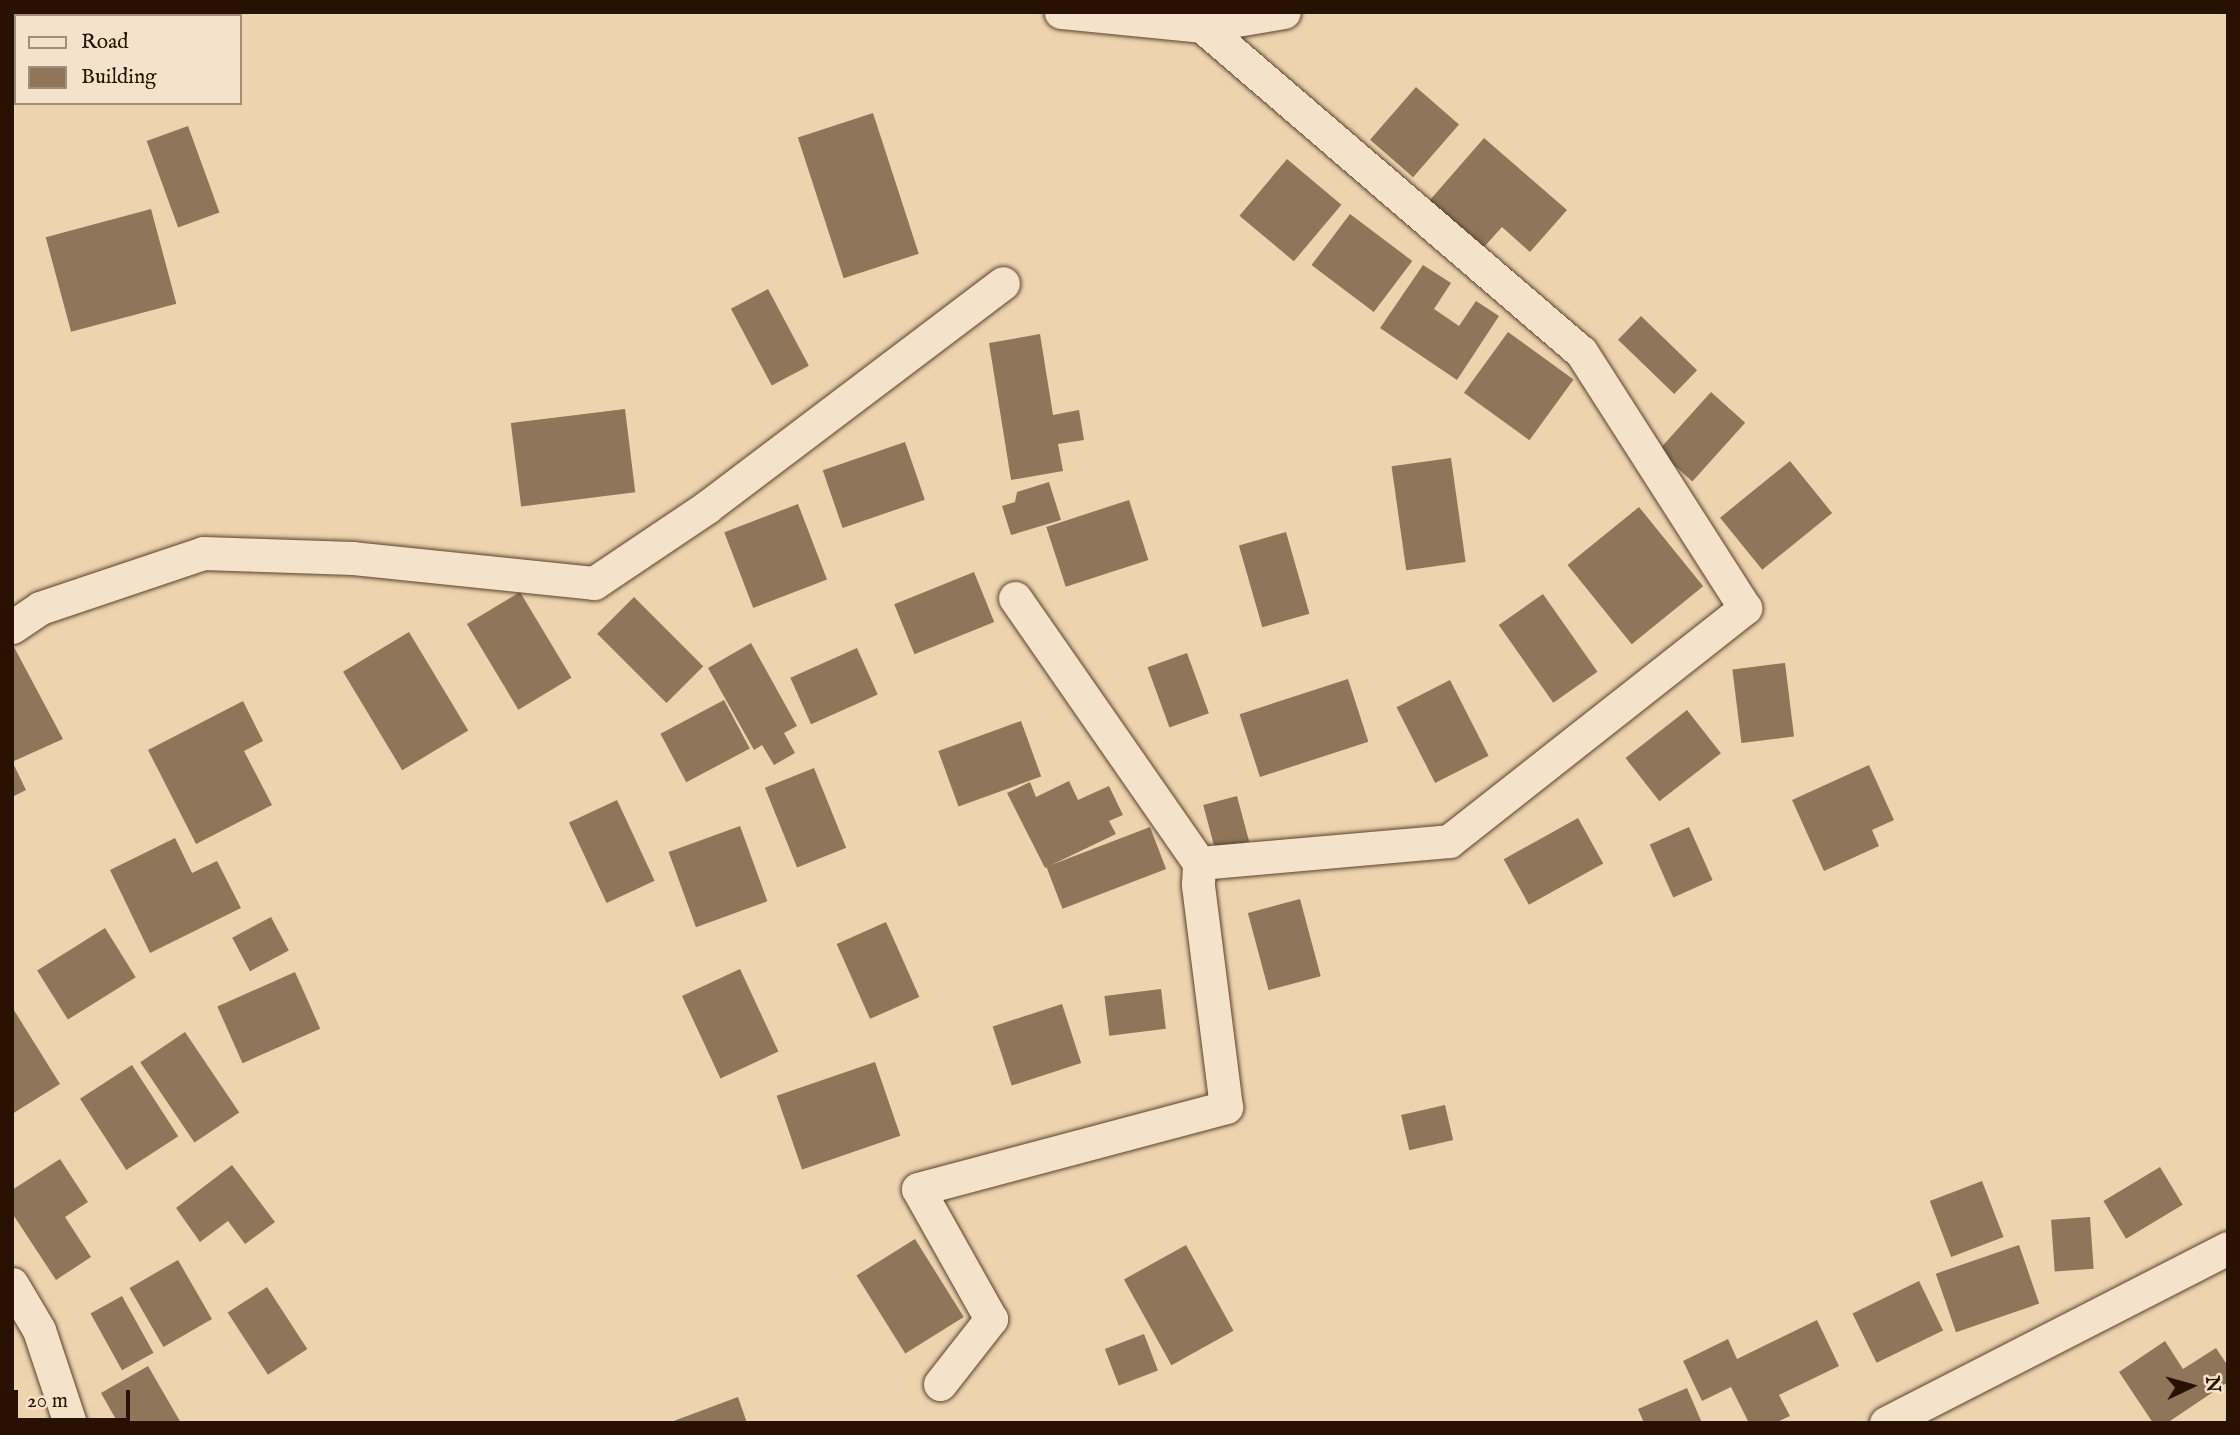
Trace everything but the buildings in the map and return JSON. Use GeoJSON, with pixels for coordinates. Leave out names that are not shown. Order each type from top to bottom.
{"type":"FeatureCollection","features":[{"type":"Feature","properties":{"kind":"street"},"geometry":{"type":"LineString","coordinates":[[1061,12],[1202,26],[1284,12]]}},
{"type":"Feature","properties":{"kind":"street"},"geometry":{"type":"LineString","coordinates":[[1199,863],[1449,841],[1745,608],[1581,352],[1202,26]]}},
{"type":"Feature","properties":{"kind":"street"},"geometry":{"type":"LineString","coordinates":[[12,626],[40,608],[203,553],[353,558],[594,583],[707,507],[1003,283]]}},
{"type":"Feature","properties":{"kind":"street"},"geometry":{"type":"LineString","coordinates":[[940,1384],[991,1319],[918,1189],[1226,1107],[1198,884],[1199,863],[1015,598]]}},
{"type":"Feature","properties":{"kind":"street"},"geometry":{"type":"LineString","coordinates":[[1888,1422],[2228,1248]]}},
{"type":"Feature","properties":{"kind":"street"},"geometry":{"type":"LineString","coordinates":[[12,1284],[39,1330],[71,1423]]}}]}
